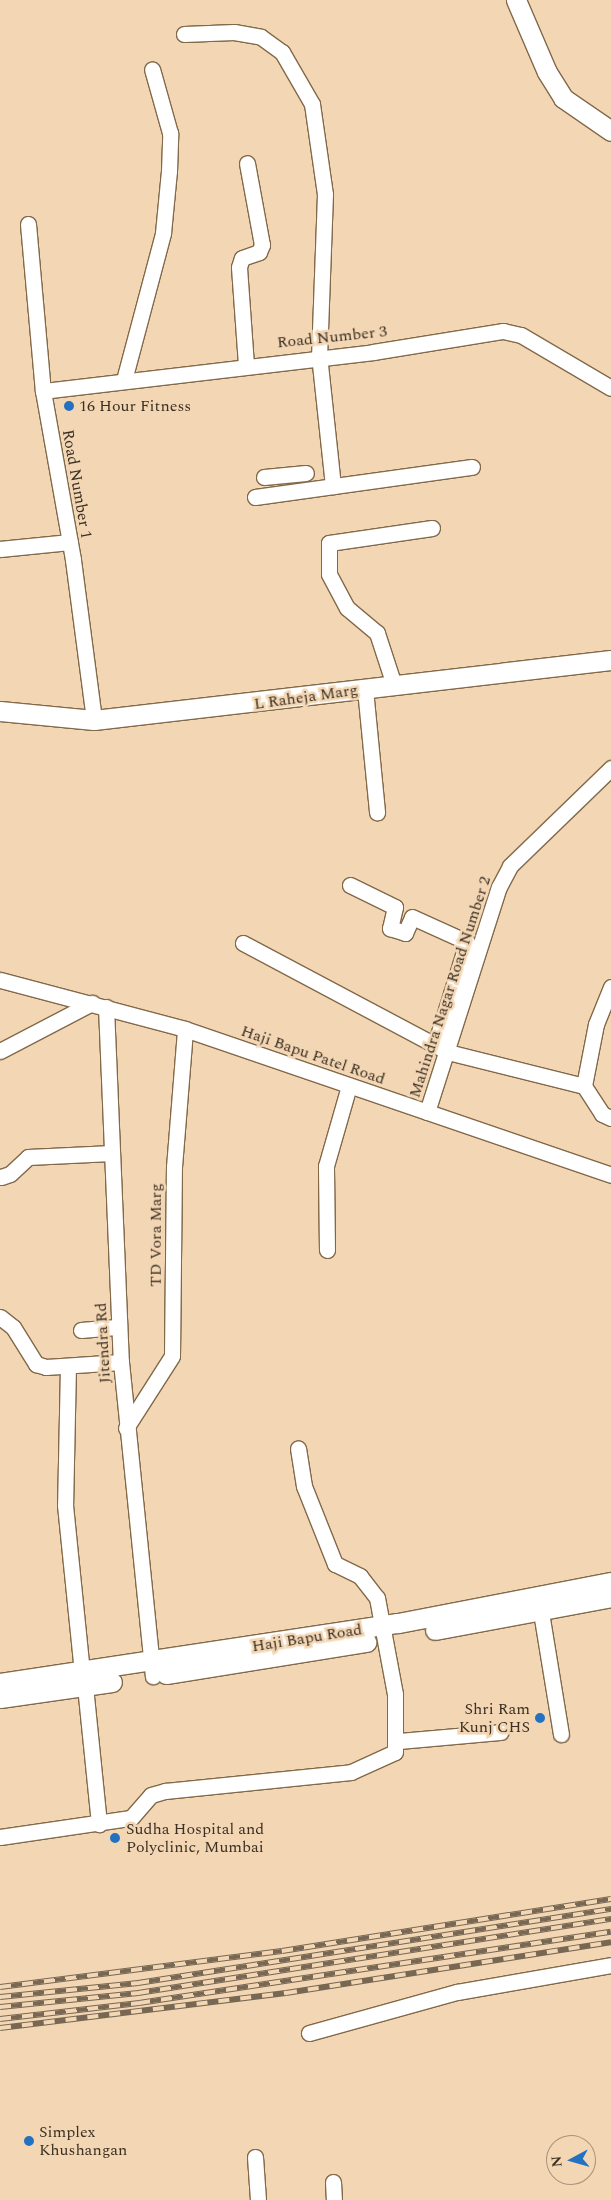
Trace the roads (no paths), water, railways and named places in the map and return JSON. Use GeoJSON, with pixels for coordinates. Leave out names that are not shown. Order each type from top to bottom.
{"type":"FeatureCollection","features":[{"type":"Feature","properties":{"kind":"street"},"geometry":{"type":"LineString","coordinates":[[516,0],[547,72],[563,98],[611,131]]}},
{"type":"Feature","properties":{"kind":"street"},"geometry":{"type":"LineString","coordinates":[[184,34],[234,32],[261,38],[282,52],[312,104],[325,194],[319,355],[333,486]]}},
{"type":"Feature","properties":{"kind":"street"},"geometry":{"type":"LineString","coordinates":[[124,380],[163,233],[169,171],[170,133],[152,70]]}},
{"type":"Feature","properties":{"kind":"street"},"geometry":{"type":"LineString","coordinates":[[246,364],[239,267],[242,258],[259,252],[262,245],[247,163]]}},
{"type":"Feature","properties":{"kind":"street","name":"Road Number 1"},"geometry":{"type":"LineString","coordinates":[[28,224],[43,391],[70,542],[94,720]]}},
{"type":"Feature","properties":{"kind":"street","name":"Road Number 3"},"geometry":{"type":"LineString","coordinates":[[43,391],[319,355],[373,352],[503,331],[522,335],[611,388]]}},
{"type":"Feature","properties":{"kind":"street"},"geometry":{"type":"LineString","coordinates":[[255,496],[472,467]]}},
{"type":"Feature","properties":{"kind":"street"},"geometry":{"type":"LineString","coordinates":[[264,478],[306,473]]}},
{"type":"Feature","properties":{"kind":"street"},"geometry":{"type":"LineString","coordinates":[[282,476],[284,493]]}},
{"type":"Feature","properties":{"kind":"street"},"geometry":{"type":"LineString","coordinates":[[394,685],[377,633],[347,608],[329,574],[329,543],[432,528]]}},
{"type":"Feature","properties":{"kind":"street"},"geometry":{"type":"LineString","coordinates":[[0,550],[70,542]]}},
{"type":"Feature","properties":{"kind":"street","name":"L Raheja Marg"},"geometry":{"type":"LineString","coordinates":[[0,711],[94,720],[611,660]]}},
{"type":"Feature","properties":{"kind":"street"},"geometry":{"type":"LineString","coordinates":[[365,689],[378,812]]}},
{"type":"Feature","properties":{"kind":"street","name":"Mahindra Nagar Road Number 2"},"geometry":{"type":"LineString","coordinates":[[427,1112],[442,1049],[499,887],[510,866],[611,768]]}},
{"type":"Feature","properties":{"kind":"street"},"geometry":{"type":"LineString","coordinates":[[350,885],[395,907],[390,928],[405,933],[412,917],[467,942],[442,1049]]}},
{"type":"Feature","properties":{"kind":"street"},"geometry":{"type":"LineString","coordinates":[[242,943],[442,1049],[584,1086],[602,1114],[611,1118]]}},
{"type":"Feature","properties":{"kind":"street","name":"Haji Bapu Patel Road"},"geometry":{"type":"LineString","coordinates":[[0,980],[185,1029],[611,1174]]}},
{"type":"Feature","properties":{"kind":"street"},"geometry":{"type":"LineString","coordinates":[[584,1086],[596,1024],[611,987]]}},
{"type":"Feature","properties":{"kind":"street"},"geometry":{"type":"LineString","coordinates":[[0,1051],[99,1005]]}},
{"type":"Feature","properties":{"kind":"street","name":"Jitendra Rd"},"geometry":{"type":"LineString","coordinates":[[99,1005],[112,1153],[119,1327],[126,1428],[152,1669]]}},
{"type":"Feature","properties":{"kind":"street","name":"TD Vora Marg"},"geometry":{"type":"LineString","coordinates":[[126,1428],[172,1356],[174,1167],[185,1029]]}},
{"type":"Feature","properties":{"kind":"street"},"geometry":{"type":"LineString","coordinates":[[327,1250],[326,1166],[349,1086]]}},
{"type":"Feature","properties":{"kind":"street"},"geometry":{"type":"LineString","coordinates":[[0,1177],[10,1174],[28,1157],[112,1153]]}},
{"type":"Feature","properties":{"kind":"street"},"geometry":{"type":"LineString","coordinates":[[0,1317],[14,1327],[36,1364],[68,1366],[121,1362]]}},
{"type":"Feature","properties":{"kind":"street"},"geometry":{"type":"LineString","coordinates":[[81,1330],[119,1327]]}},
{"type":"Feature","properties":{"kind":"street"},"geometry":{"type":"LineString","coordinates":[[68,1366],[65,1505],[88,1679],[99,1824]]}},
{"type":"Feature","properties":{"kind":"street"},"geometry":{"type":"LineString","coordinates":[[0,1837],[131,1818],[150,1796],[165,1791],[352,1772],[381,1762],[396,1752],[398,1741],[385,1632],[377,1598],[360,1576],[336,1564],[304,1486],[298,1448]]}},
{"type":"Feature","properties":{"kind":"street","name":"Haji Bapu Road"},"geometry":{"type":"LineString","coordinates":[[8,1689],[282,1650],[385,1632],[590,1594],[611,1582]]}},
{"type":"Feature","properties":{"kind":"street","name":"Haji Bapu Road"},"geometry":{"type":"LineString","coordinates":[[590,1594],[611,1597]]}},
{"type":"Feature","properties":{"kind":"street"},"geometry":{"type":"LineString","coordinates":[[540,1604],[561,1734]]}},
{"type":"Feature","properties":{"kind":"street"},"geometry":{"type":"LineString","coordinates":[[398,1741],[501,1732]]}},
{"type":"Feature","properties":{"kind":"street"},"geometry":{"type":"LineString","coordinates":[[309,2033],[457,1992],[611,1965]]}},
{"type":"Feature","properties":{"kind":"street"},"geometry":{"type":"LineString","coordinates":[[255,2157],[258,2200]]}},
{"type":"Feature","properties":{"kind":"street"},"geometry":{"type":"LineString","coordinates":[[333,2182],[334,2200]]}},
{"type":"Feature","properties":{"kind":"railway"},"geometry":{"type":"LineString","coordinates":[[0,1987],[282,1951],[611,1899]]}},
{"type":"Feature","properties":{"kind":"railway"},"geometry":{"type":"LineString","coordinates":[[0,1997],[138,1983],[611,1909]]}},
{"type":"Feature","properties":{"kind":"railway"},"geometry":{"type":"LineString","coordinates":[[0,2007],[138,1993],[611,1919]]}},
{"type":"Feature","properties":{"kind":"railway"},"geometry":{"type":"LineString","coordinates":[[0,2019],[139,2003],[611,1932]]}},
{"type":"Feature","properties":{"kind":"railway"},"geometry":{"type":"LineString","coordinates":[[0,2028],[286,1993],[611,1942]]}},
{"type":"Feature","properties":{"kind":"place","name":"16 Hour Fitness"},"geometry":{"type":"Point","coordinates":[69,406]}},
{"type":"Feature","properties":{"kind":"place","name":"Shri Ram Kunj CHS"},"geometry":{"type":"Point","coordinates":[540,1718]}},
{"type":"Feature","properties":{"kind":"place","name":"Sudha Hospital and Polyclinic, Mumbai"},"geometry":{"type":"Point","coordinates":[115,1838]}},
{"type":"Feature","properties":{"kind":"place","name":"Simplex Khushangan"},"geometry":{"type":"Point","coordinates":[29,2141]}}]}
